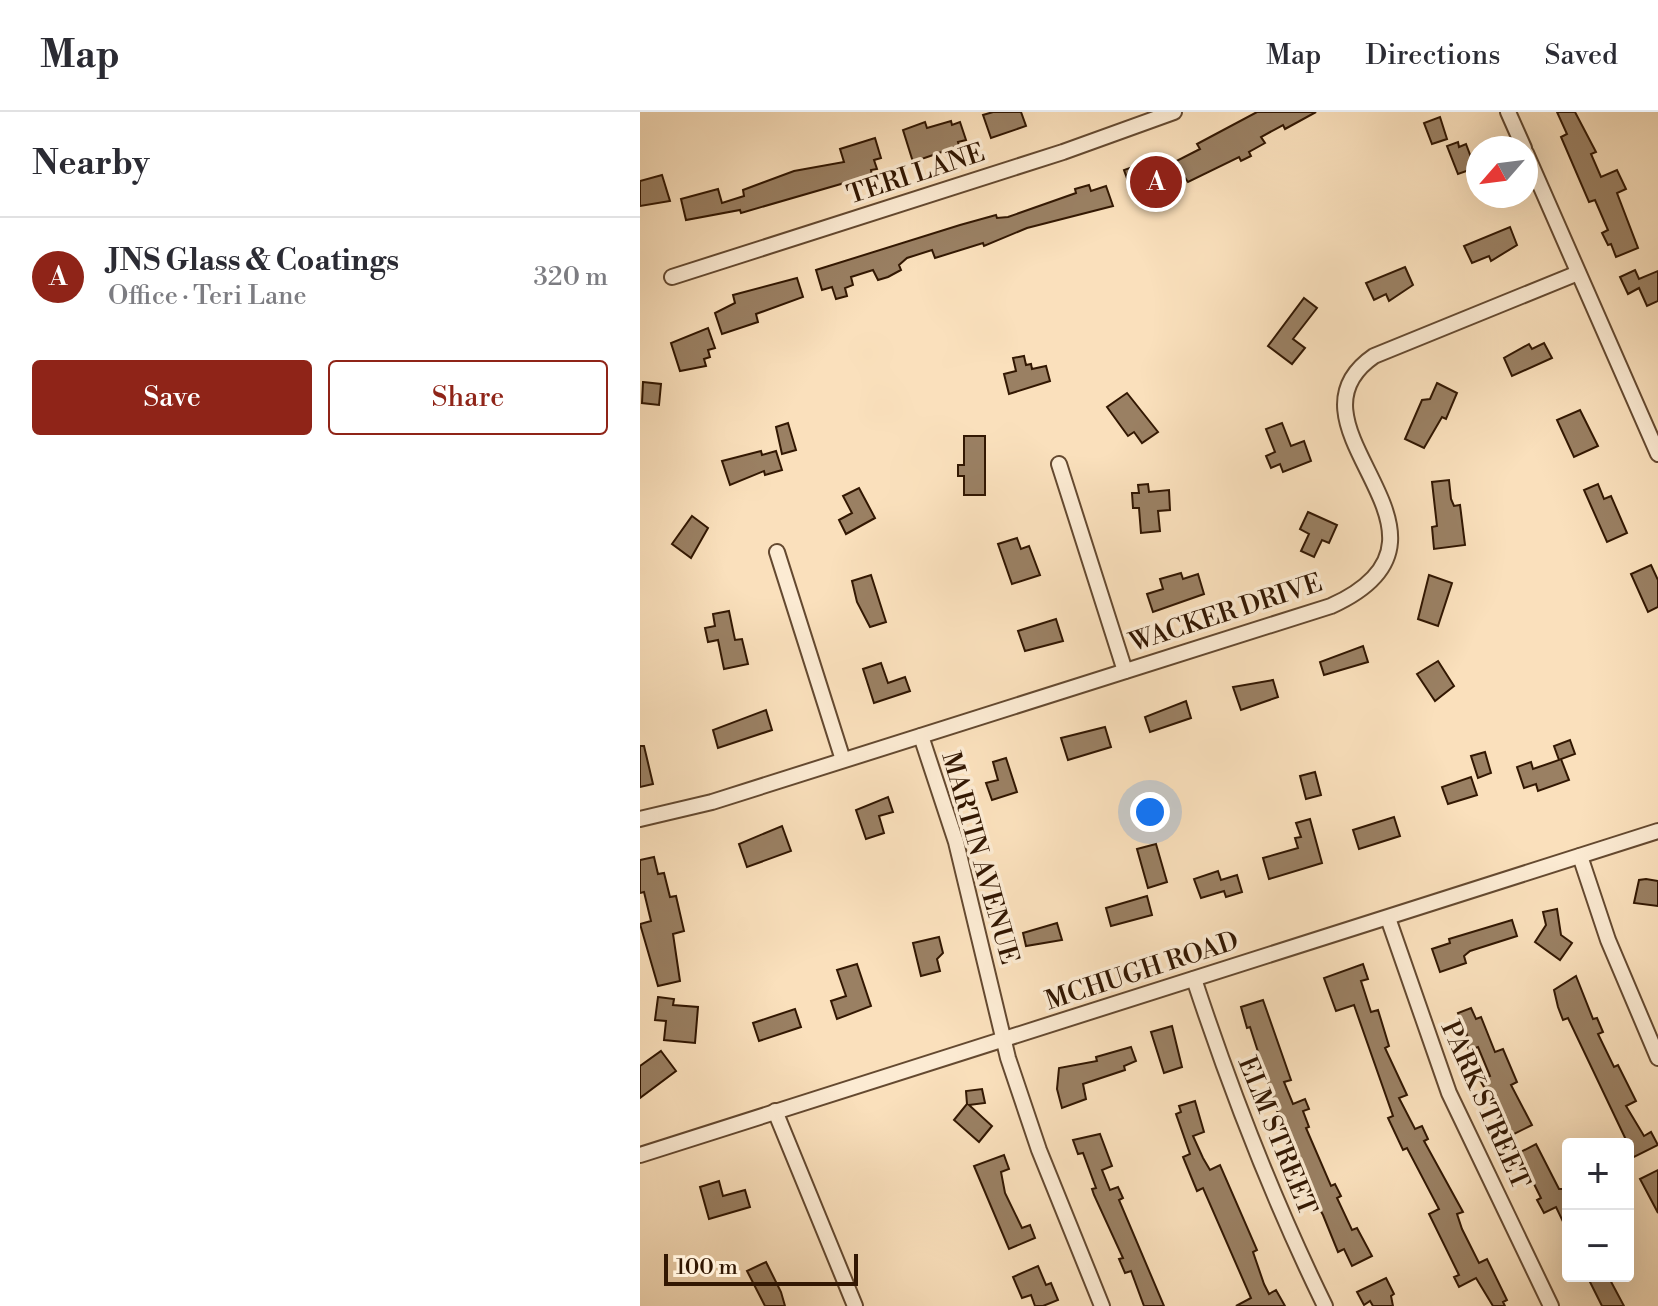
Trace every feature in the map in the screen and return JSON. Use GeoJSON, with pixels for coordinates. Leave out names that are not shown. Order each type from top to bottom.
{"type":"FeatureCollection","features":[{"type":"Feature","properties":{"kind":"street","name":"TERI LANE"},"geometry":{"type":"LineString","coordinates":[[672,277],[1063,152],[1174,112]]}},
{"type":"Feature","properties":{"kind":"street"},"geometry":{"type":"LineString","coordinates":[[1508,112],[1518,136]]}},
{"type":"Feature","properties":{"kind":"street"},"geometry":{"type":"LineString","coordinates":[[1538,181],[1658,454]]}},
{"type":"Feature","properties":{"kind":"street","name":"WACKER DRIVE"},"geometry":{"type":"LineString","coordinates":[[640,819],[712,802],[1331,606],[1370,585],[1382,572],[1391,539],[1383,506],[1347,424],[1348,392],[1363,364],[1374,356],[1578,273]]}},
{"type":"Feature","properties":{"kind":"street"},"geometry":{"type":"LineString","coordinates":[[1642,419],[1658,413]]}},
{"type":"Feature","properties":{"kind":"street"},"geometry":{"type":"LineString","coordinates":[[1059,464],[1125,671]]}},
{"type":"Feature","properties":{"kind":"street"},"geometry":{"type":"LineString","coordinates":[[777,552],[843,760]]}},
{"type":"Feature","properties":{"kind":"street","name":"MARTIN AVENUE"},"geometry":{"type":"LineString","coordinates":[[921,736],[956,842],[1004,1040],[1039,1150],[1102,1306]]}},
{"type":"Feature","properties":{"kind":"street","name":"MCHUGH ROAD"},"geometry":{"type":"LineString","coordinates":[[640,1155],[1658,831]]}},
{"type":"Feature","properties":{"kind":"street"},"geometry":{"type":"LineString","coordinates":[[1580,856],[1608,940],[1658,1058]]}},
{"type":"Feature","properties":{"kind":"street","name":"PARK STREET"},"geometry":{"type":"LineString","coordinates":[[1388,918],[1449,1093],[1551,1306]]}},
{"type":"Feature","properties":{"kind":"street","name":"ELM STREET"},"geometry":{"type":"LineString","coordinates":[[1194,979],[1258,1160],[1325,1306]]}},
{"type":"Feature","properties":{"kind":"street"},"geometry":{"type":"LineString","coordinates":[[775,1111],[855,1306]]}},
{"type":"Feature","properties":{"kind":"building"},"geometry":{"type":"Polygon","coordinates":[[[1021,112],[1026,126],[991,138],[983,115],[1021,112]]]}},
{"type":"Feature","properties":{"kind":"building"},"geometry":{"type":"Polygon","coordinates":[[[1257,112],[1316,112],[1285,129],[1283,125],[1261,137],[1265,143],[1241,161],[1239,157],[1188,182],[1181,172],[1132,192],[1124,170],[1158,158],[1163,168],[1200,149],[1197,144],[1257,112]]]}},
{"type":"Feature","properties":{"kind":"building"},"geometry":{"type":"Polygon","coordinates":[[[1557,112],[1575,112],[1596,152],[1591,154],[1601,177],[1617,170],[1626,189],[1617,193],[1638,248],[1616,257],[1611,244],[1608,245],[1602,233],[1608,230],[1595,200],[1589,202],[1561,137],[1567,134],[1557,112]]]}},
{"type":"Feature","properties":{"kind":"building"},"geometry":{"type":"Polygon","coordinates":[[[1440,117],[1447,139],[1432,144],[1424,123],[1440,117]]]}},
{"type":"Feature","properties":{"kind":"building"},"geometry":{"type":"Polygon","coordinates":[[[951,121],[952,125],[960,122],[966,140],[958,142],[959,146],[913,162],[903,130],[925,122],[927,128],[951,121]]]}},
{"type":"Feature","properties":{"kind":"building"},"geometry":{"type":"Polygon","coordinates":[[[875,138],[881,158],[874,160],[877,169],[871,170],[872,175],[741,213],[740,210],[686,220],[681,199],[718,189],[722,203],[744,196],[743,190],[794,171],[844,162],[840,149],[875,138]]]}},
{"type":"Feature","properties":{"kind":"building"},"geometry":{"type":"Polygon","coordinates":[[[1458,142],[1459,147],[1466,144],[1466,171],[1458,174],[1447,146],[1458,142]]]}},
{"type":"Feature","properties":{"kind":"building"},"geometry":{"type":"Polygon","coordinates":[[[662,175],[670,201],[640,206],[640,181],[662,175]]]}},
{"type":"Feature","properties":{"kind":"building"},"geometry":{"type":"Polygon","coordinates":[[[1089,185],[1091,191],[1106,186],[1113,206],[1027,228],[984,246],[983,243],[935,258],[932,250],[907,258],[899,265],[901,270],[888,277],[878,280],[873,270],[851,277],[853,285],[845,288],[847,296],[836,299],[832,287],[822,290],[816,270],[996,215],[997,218],[1008,217],[1076,193],[1075,189],[1089,185]]]}},
{"type":"Feature","properties":{"kind":"building"},"geometry":{"type":"Polygon","coordinates":[[[1510,227],[1517,245],[1491,261],[1489,256],[1472,263],[1464,246],[1510,227]]]}},
{"type":"Feature","properties":{"kind":"building"},"geometry":{"type":"Polygon","coordinates":[[[1405,267],[1413,285],[1389,301],[1386,294],[1374,300],[1366,283],[1405,267]]]}},
{"type":"Feature","properties":{"kind":"building"},"geometry":{"type":"Polygon","coordinates":[[[1635,270],[1639,279],[1658,271],[1658,301],[1647,306],[1639,288],[1628,294],[1620,277],[1635,270]]]}},
{"type":"Feature","properties":{"kind":"building"},"geometry":{"type":"Polygon","coordinates":[[[797,278],[803,297],[756,314],[758,322],[722,334],[715,313],[735,303],[733,295],[797,278]]]}},
{"type":"Feature","properties":{"kind":"building"},"geometry":{"type":"Polygon","coordinates":[[[1304,298],[1317,308],[1293,339],[1305,348],[1292,364],[1268,346],[1304,298]]]}},
{"type":"Feature","properties":{"kind":"building"},"geometry":{"type":"Polygon","coordinates":[[[708,328],[715,348],[708,350],[710,357],[704,359],[706,366],[680,371],[671,343],[708,328]]]}},
{"type":"Feature","properties":{"kind":"building"},"geometry":{"type":"Polygon","coordinates":[[[1544,343],[1552,358],[1512,376],[1504,358],[1529,344],[1532,349],[1544,343]]]}},
{"type":"Feature","properties":{"kind":"building"},"geometry":{"type":"Polygon","coordinates":[[[1024,356],[1026,365],[1031,364],[1032,369],[1046,366],[1050,381],[1009,394],[1004,374],[1016,371],[1013,358],[1024,356]]]}},
{"type":"Feature","properties":{"kind":"building"},"geometry":{"type":"Polygon","coordinates":[[[643,382],[661,384],[659,405],[642,403],[643,382]]]}},
{"type":"Feature","properties":{"kind":"building"},"geometry":{"type":"Polygon","coordinates":[[[1437,383],[1457,393],[1446,419],[1442,417],[1424,448],[1405,439],[1422,400],[1430,399],[1437,383]]]}},
{"type":"Feature","properties":{"kind":"building"},"geometry":{"type":"Polygon","coordinates":[[[1127,393],[1158,432],[1142,443],[1134,432],[1128,436],[1107,407],[1127,393]]]}},
{"type":"Feature","properties":{"kind":"building"},"geometry":{"type":"Polygon","coordinates":[[[1580,410],[1598,446],[1574,457],[1557,420],[1580,410]]]}},
{"type":"Feature","properties":{"kind":"building"},"geometry":{"type":"Polygon","coordinates":[[[788,423],[796,450],[782,454],[776,427],[788,423]]]}},
{"type":"Feature","properties":{"kind":"building"},"geometry":{"type":"Polygon","coordinates":[[[1282,423],[1291,446],[1304,441],[1311,461],[1283,472],[1280,464],[1271,468],[1266,456],[1275,452],[1266,429],[1282,423]]]}},
{"type":"Feature","properties":{"kind":"building"},"geometry":{"type":"Polygon","coordinates":[[[964,436],[985,436],[985,495],[964,495],[964,476],[958,476],[958,465],[964,465],[964,436]]]}},
{"type":"Feature","properties":{"kind":"building"},"geometry":{"type":"Polygon","coordinates":[[[761,451],[762,455],[776,451],[782,470],[765,475],[764,471],[730,485],[722,461],[761,451]]]}},
{"type":"Feature","properties":{"kind":"building"},"geometry":{"type":"Polygon","coordinates":[[[1449,480],[1454,506],[1460,505],[1465,545],[1434,549],[1432,527],[1437,526],[1432,482],[1449,480]]]}},
{"type":"Feature","properties":{"kind":"building"},"geometry":{"type":"Polygon","coordinates":[[[1148,484],[1149,492],[1169,490],[1170,510],[1158,511],[1160,531],[1141,533],[1139,508],[1133,508],[1132,493],[1139,493],[1138,485],[1148,484]]]}},
{"type":"Feature","properties":{"kind":"building"},"geometry":{"type":"Polygon","coordinates":[[[1598,484],[1604,499],[1611,496],[1627,533],[1607,542],[1584,490],[1598,484]]]}},
{"type":"Feature","properties":{"kind":"building"},"geometry":{"type":"Polygon","coordinates":[[[859,488],[875,518],[846,534],[839,520],[852,513],[843,496],[859,488]]]}},
{"type":"Feature","properties":{"kind":"building"},"geometry":{"type":"Polygon","coordinates":[[[1308,512],[1337,525],[1329,543],[1322,540],[1314,557],[1301,551],[1309,534],[1300,529],[1308,512]]]}},
{"type":"Feature","properties":{"kind":"building"},"geometry":{"type":"Polygon","coordinates":[[[692,516],[708,528],[691,558],[672,544],[692,516]]]}},
{"type":"Feature","properties":{"kind":"building"},"geometry":{"type":"Polygon","coordinates":[[[1017,538],[1021,549],[1029,546],[1040,575],[1012,584],[998,544],[1017,538]]]}},
{"type":"Feature","properties":{"kind":"building"},"geometry":{"type":"Polygon","coordinates":[[[1651,565],[1658,580],[1658,607],[1648,612],[1631,574],[1651,565]]]}},
{"type":"Feature","properties":{"kind":"building"},"geometry":{"type":"Polygon","coordinates":[[[1181,573],[1183,579],[1198,574],[1204,594],[1153,612],[1147,594],[1163,589],[1160,579],[1181,573]]]}},
{"type":"Feature","properties":{"kind":"building"},"geometry":{"type":"Polygon","coordinates":[[[871,575],[886,622],[870,627],[857,602],[852,581],[871,575]]]}},
{"type":"Feature","properties":{"kind":"building"},"geometry":{"type":"Polygon","coordinates":[[[1429,575],[1452,583],[1438,626],[1418,619],[1429,575]]]}},
{"type":"Feature","properties":{"kind":"building"},"geometry":{"type":"Polygon","coordinates":[[[729,611],[735,640],[742,639],[748,664],[724,669],[718,640],[708,642],[705,628],[715,626],[713,614],[729,611]]]}},
{"type":"Feature","properties":{"kind":"building"},"geometry":{"type":"Polygon","coordinates":[[[1056,619],[1063,641],[1025,651],[1018,631],[1056,619]]]}},
{"type":"Feature","properties":{"kind":"building"},"geometry":{"type":"Polygon","coordinates":[[[1363,646],[1368,662],[1324,675],[1320,662],[1363,646]]]}},
{"type":"Feature","properties":{"kind":"building"},"geometry":{"type":"Polygon","coordinates":[[[1438,661],[1454,686],[1435,701],[1417,674],[1438,661]]]}},
{"type":"Feature","properties":{"kind":"building"},"geometry":{"type":"Polygon","coordinates":[[[881,663],[888,683],[905,677],[910,691],[874,703],[863,669],[881,663]]]}},
{"type":"Feature","properties":{"kind":"building"},"geometry":{"type":"Polygon","coordinates":[[[1273,680],[1278,697],[1241,710],[1233,687],[1273,680]]]}},
{"type":"Feature","properties":{"kind":"building"},"geometry":{"type":"Polygon","coordinates":[[[1186,701],[1191,718],[1150,732],[1145,717],[1186,701]]]}},
{"type":"Feature","properties":{"kind":"building"},"geometry":{"type":"Polygon","coordinates":[[[766,710],[772,730],[718,748],[713,730],[766,710]]]}},
{"type":"Feature","properties":{"kind":"building"},"geometry":{"type":"Polygon","coordinates":[[[1105,727],[1111,747],[1068,760],[1061,738],[1105,727]]]}},
{"type":"Feature","properties":{"kind":"building"},"geometry":{"type":"Polygon","coordinates":[[[1570,740],[1575,754],[1561,759],[1569,780],[1538,791],[1536,784],[1524,788],[1517,767],[1531,762],[1533,769],[1559,760],[1554,746],[1570,740]]]}},
{"type":"Feature","properties":{"kind":"building"},"geometry":{"type":"Polygon","coordinates":[[[640,746],[644,746],[653,784],[640,787],[640,746]]]}},
{"type":"Feature","properties":{"kind":"building"},"geometry":{"type":"Polygon","coordinates":[[[1485,752],[1491,773],[1478,778],[1471,756],[1485,752]]]}},
{"type":"Feature","properties":{"kind":"building"},"geometry":{"type":"Polygon","coordinates":[[[1006,758],[1017,792],[992,800],[986,783],[998,780],[993,762],[1006,758]]]}},
{"type":"Feature","properties":{"kind":"building"},"geometry":{"type":"Polygon","coordinates":[[[1315,772],[1321,795],[1306,799],[1300,776],[1315,772]]]}},
{"type":"Feature","properties":{"kind":"building"},"geometry":{"type":"Polygon","coordinates":[[[1471,777],[1477,795],[1448,804],[1442,787],[1471,777]]]}},
{"type":"Feature","properties":{"kind":"building"},"geometry":{"type":"Polygon","coordinates":[[[888,797],[893,812],[879,816],[884,833],[866,839],[856,810],[888,797]]]}},
{"type":"Feature","properties":{"kind":"building"},"geometry":{"type":"Polygon","coordinates":[[[1394,817],[1400,836],[1359,849],[1353,830],[1394,817]]]}},
{"type":"Feature","properties":{"kind":"building"},"geometry":{"type":"Polygon","coordinates":[[[1310,819],[1322,863],[1269,879],[1263,858],[1298,848],[1295,838],[1301,837],[1296,823],[1310,819]]]}},
{"type":"Feature","properties":{"kind":"building"},"geometry":{"type":"Polygon","coordinates":[[[782,826],[791,851],[747,867],[739,844],[782,826]]]}},
{"type":"Feature","properties":{"kind":"building"},"geometry":{"type":"Polygon","coordinates":[[[1156,844],[1167,882],[1148,888],[1137,849],[1156,844]]]}},
{"type":"Feature","properties":{"kind":"building"},"geometry":{"type":"Polygon","coordinates":[[[654,857],[658,874],[664,873],[670,897],[676,896],[684,931],[673,934],[680,981],[658,986],[640,924],[651,921],[644,892],[640,893],[640,860],[654,857]]]}},
{"type":"Feature","properties":{"kind":"building"},"geometry":{"type":"Polygon","coordinates":[[[1218,871],[1221,880],[1237,875],[1242,892],[1226,897],[1224,891],[1201,898],[1194,879],[1218,871]]]}},
{"type":"Feature","properties":{"kind":"building"},"geometry":{"type":"Polygon","coordinates":[[[1639,880],[1658,881],[1658,906],[1634,903],[1639,880]]]}},
{"type":"Feature","properties":{"kind":"building"},"geometry":{"type":"Polygon","coordinates":[[[1147,896],[1152,915],[1111,926],[1106,908],[1147,896]]]}},
{"type":"Feature","properties":{"kind":"building"},"geometry":{"type":"Polygon","coordinates":[[[1557,909],[1561,935],[1572,943],[1560,960],[1535,942],[1546,925],[1543,912],[1557,909]]]}},
{"type":"Feature","properties":{"kind":"building"},"geometry":{"type":"Polygon","coordinates":[[[1512,920],[1517,936],[1470,951],[1464,956],[1466,963],[1440,972],[1432,949],[1450,943],[1449,939],[1512,920]]]}},
{"type":"Feature","properties":{"kind":"building"},"geometry":{"type":"Polygon","coordinates":[[[1057,923],[1062,940],[1026,946],[1023,933],[1057,923]]]}},
{"type":"Feature","properties":{"kind":"building"},"geometry":{"type":"Polygon","coordinates":[[[939,937],[943,953],[937,959],[940,971],[921,976],[913,943],[939,937]]]}},
{"type":"Feature","properties":{"kind":"building"},"geometry":{"type":"Polygon","coordinates":[[[857,964],[871,1006],[837,1019],[831,1001],[846,996],[837,970],[857,964]]]}},
{"type":"Feature","properties":{"kind":"building"},"geometry":{"type":"Polygon","coordinates":[[[1363,964],[1368,979],[1361,981],[1371,1012],[1378,1010],[1389,1046],[1385,1048],[1407,1095],[1399,1098],[1415,1129],[1422,1126],[1428,1139],[1424,1141],[1463,1212],[1457,1214],[1462,1229],[1479,1263],[1487,1259],[1507,1300],[1503,1302],[1505,1306],[1493,1306],[1476,1278],[1459,1287],[1454,1277],[1459,1275],[1429,1214],[1439,1209],[1407,1148],[1403,1150],[1388,1118],[1393,1116],[1354,1005],[1336,1011],[1324,978],[1363,964]]]}},
{"type":"Feature","properties":{"kind":"building"},"geometry":{"type":"Polygon","coordinates":[[[1576,976],[1593,1019],[1597,1018],[1603,1032],[1598,1034],[1636,1101],[1626,1106],[1644,1136],[1651,1132],[1658,1145],[1634,1157],[1634,1138],[1625,1138],[1568,1018],[1563,1020],[1554,990],[1576,976]]]}},
{"type":"Feature","properties":{"kind":"building"},"geometry":{"type":"Polygon","coordinates":[[[658,997],[674,999],[673,1005],[698,1007],[695,1043],[664,1040],[666,1021],[655,1020],[658,997]]]}},
{"type":"Feature","properties":{"kind":"building"},"geometry":{"type":"Polygon","coordinates":[[[1263,1000],[1291,1080],[1284,1082],[1293,1104],[1305,1099],[1309,1109],[1303,1111],[1309,1127],[1306,1128],[1331,1186],[1335,1184],[1341,1196],[1337,1198],[1352,1230],[1357,1228],[1372,1256],[1352,1266],[1344,1249],[1338,1252],[1323,1215],[1304,1182],[1298,1168],[1301,1167],[1299,1156],[1281,1123],[1250,1027],[1247,1028],[1241,1007],[1263,1000]]]}},
{"type":"Feature","properties":{"kind":"building"},"geometry":{"type":"Polygon","coordinates":[[[1471,1008],[1476,1019],[1481,1017],[1495,1052],[1503,1049],[1517,1082],[1511,1085],[1532,1125],[1508,1137],[1501,1125],[1504,1123],[1480,1080],[1490,1076],[1478,1047],[1469,1050],[1463,1037],[1467,1035],[1458,1013],[1471,1008]]]}},
{"type":"Feature","properties":{"kind":"building"},"geometry":{"type":"Polygon","coordinates":[[[795,1009],[801,1027],[759,1041],[753,1023],[795,1009]]]}},
{"type":"Feature","properties":{"kind":"building"},"geometry":{"type":"Polygon","coordinates":[[[1172,1026],[1182,1067],[1164,1073],[1151,1032],[1172,1026]]]}},
{"type":"Feature","properties":{"kind":"building"},"geometry":{"type":"Polygon","coordinates":[[[1131,1047],[1136,1061],[1124,1066],[1125,1070],[1083,1084],[1086,1099],[1062,1108],[1057,1089],[1059,1068],[1097,1061],[1096,1057],[1131,1047]]]}},
{"type":"Feature","properties":{"kind":"building"},"geometry":{"type":"Polygon","coordinates":[[[661,1051],[676,1071],[640,1098],[640,1066],[661,1051]]]}},
{"type":"Feature","properties":{"kind":"building"},"geometry":{"type":"Polygon","coordinates":[[[982,1089],[985,1103],[969,1105],[992,1126],[979,1142],[954,1120],[967,1104],[966,1091],[982,1089]]]}},
{"type":"Feature","properties":{"kind":"building"},"geometry":{"type":"Polygon","coordinates":[[[1195,1101],[1204,1132],[1193,1136],[1210,1170],[1220,1165],[1257,1250],[1253,1252],[1264,1284],[1269,1294],[1276,1290],[1285,1306],[1236,1306],[1251,1298],[1203,1188],[1197,1191],[1183,1157],[1190,1154],[1176,1114],[1181,1112],[1179,1106],[1195,1101]]]}},
{"type":"Feature","properties":{"kind":"building"},"geometry":{"type":"Polygon","coordinates":[[[1100,1134],[1112,1166],[1102,1170],[1110,1190],[1118,1187],[1123,1198],[1119,1200],[1164,1306],[1144,1306],[1131,1271],[1125,1273],[1119,1259],[1123,1258],[1094,1195],[1092,1189],[1096,1188],[1083,1153],[1078,1154],[1073,1140],[1100,1134]]]}},
{"type":"Feature","properties":{"kind":"building"},"geometry":{"type":"Polygon","coordinates":[[[1536,1144],[1559,1189],[1562,1189],[1562,1220],[1556,1207],[1544,1213],[1537,1200],[1541,1198],[1525,1166],[1522,1168],[1515,1155],[1536,1144]]]}},
{"type":"Feature","properties":{"kind":"building"},"geometry":{"type":"Polygon","coordinates":[[[1004,1155],[1009,1169],[1001,1172],[1005,1193],[1022,1228],[1030,1225],[1035,1238],[1009,1249],[974,1166],[1004,1155]]]}},
{"type":"Feature","properties":{"kind":"building"},"geometry":{"type":"Polygon","coordinates":[[[1658,1170],[1658,1213],[1640,1179],[1658,1170]]]}},
{"type":"Feature","properties":{"kind":"building"},"geometry":{"type":"Polygon","coordinates":[[[719,1181],[723,1196],[745,1190],[750,1207],[709,1219],[700,1187],[719,1181]]]}},
{"type":"Feature","properties":{"kind":"building"},"geometry":{"type":"Polygon","coordinates":[[[766,1262],[785,1306],[765,1306],[747,1271],[766,1262]]]}},
{"type":"Feature","properties":{"kind":"building"},"geometry":{"type":"Polygon","coordinates":[[[1038,1266],[1046,1285],[1051,1283],[1058,1300],[1043,1306],[1035,1306],[1031,1295],[1022,1298],[1013,1277],[1038,1266]]]}},
{"type":"Feature","properties":{"kind":"building"},"geometry":{"type":"Polygon","coordinates":[[[1386,1278],[1394,1294],[1391,1296],[1393,1306],[1373,1306],[1370,1301],[1364,1305],[1357,1292],[1386,1278]]]}},
{"type":"Feature","properties":{"kind":"building"},"geometry":{"type":"Polygon","coordinates":[[[1590,1282],[1611,1282],[1624,1306],[1602,1306],[1590,1282]]]}},
{"type":"Feature","properties":{"kind":"place","name":"JNS Glass & Coatings"},"geometry":{"type":"Point","coordinates":[1156,182]}}]}
